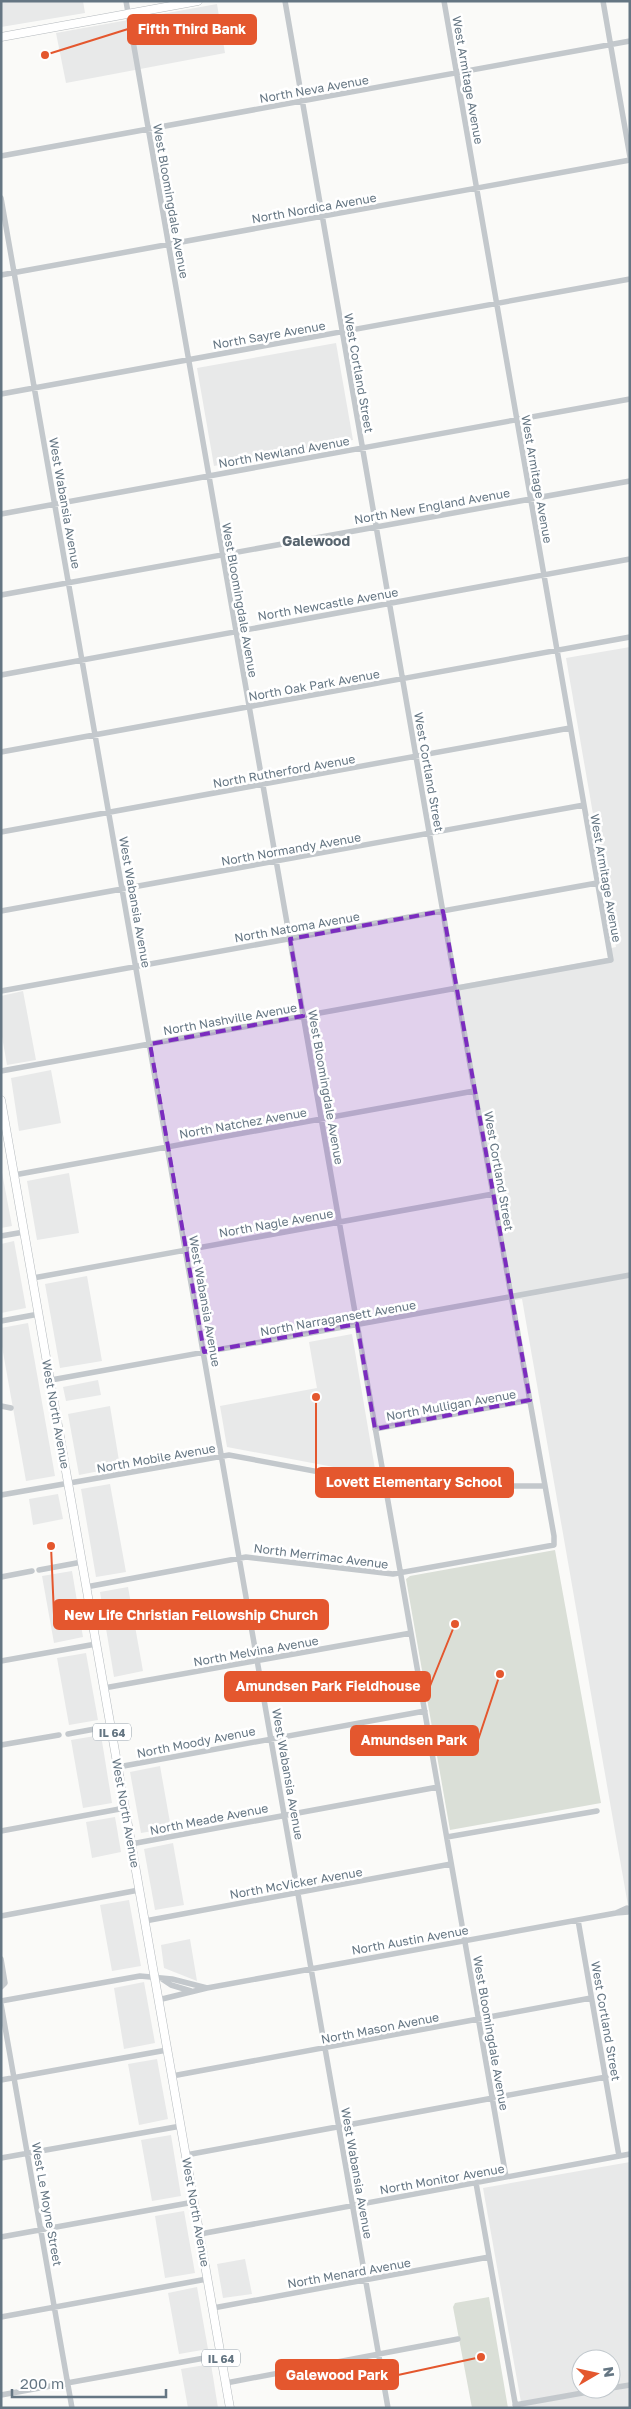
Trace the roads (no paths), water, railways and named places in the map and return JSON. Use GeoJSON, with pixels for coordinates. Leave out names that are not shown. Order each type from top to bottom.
{"type":"FeatureCollection","features":[{"type":"Feature","properties":{"kind":"main road"},"geometry":{"type":"LineString","coordinates":[[1,37],[198,1]]}},
{"type":"Feature","properties":{"kind":"main road","name":"West North Avenue"},"geometry":{"type":"LineString","coordinates":[[1,1100],[5,1144],[14,1175],[139,1890],[158,1978],[158,2000],[230,2408]]}},
{"type":"Feature","properties":{"kind":"street","name":"West Bloomingdale Avenue"},"geometry":{"type":"LineString","coordinates":[[126,1],[506,2177]]}},
{"type":"Feature","properties":{"kind":"street","name":"West Cortland Street"},"geometry":{"type":"LineString","coordinates":[[285,1],[442,911],[554,1536],[554,1545]]}},
{"type":"Feature","properties":{"kind":"street","name":"West Armitage Avenue"},"geometry":{"type":"LineString","coordinates":[[444,1],[610,960]]}},
{"type":"Feature","properties":{"kind":"street"},"geometry":{"type":"LineString","coordinates":[[603,1],[630,156]]}},
{"type":"Feature","properties":{"kind":"street","name":"North Neva Avenue"},"geometry":{"type":"LineString","coordinates":[[1,156],[630,41]]}},
{"type":"Feature","properties":{"kind":"street","name":"North Nordica Avenue"},"geometry":{"type":"LineString","coordinates":[[1,275],[630,160]]}},
{"type":"Feature","properties":{"kind":"street","name":"West Wabansia Avenue"},"geometry":{"type":"LineString","coordinates":[[1,198],[388,2408]]}},
{"type":"Feature","properties":{"kind":"street","name":"North Sayre Avenue"},"geometry":{"type":"LineString","coordinates":[[1,394],[630,279]]}},
{"type":"Feature","properties":{"kind":"street","name":"North Newland Avenue"},"geometry":{"type":"LineString","coordinates":[[1,514],[630,399]]}},
{"type":"Feature","properties":{"kind":"street","name":"North New England Avenue"},"geometry":{"type":"LineString","coordinates":[[1,595],[630,480]]}},
{"type":"Feature","properties":{"kind":"street","name":"North Newcastle Avenue"},"geometry":{"type":"LineString","coordinates":[[1,674],[630,559]]}},
{"type":"Feature","properties":{"kind":"street","name":"North Oak Park Avenue"},"geometry":{"type":"LineString","coordinates":[[1,752],[630,637]]}},
{"type":"Feature","properties":{"kind":"street","name":"North Rutherford Avenue"},"geometry":{"type":"LineString","coordinates":[[1,832],[570,728]]}},
{"type":"Feature","properties":{"kind":"street","name":"North Normandy Avenue"},"geometry":{"type":"LineString","coordinates":[[1,912],[584,806]]}},
{"type":"Feature","properties":{"kind":"street","name":"North Natoma Avenue"},"geometry":{"type":"LineString","coordinates":[[1,991],[597,883]]}},
{"type":"Feature","properties":{"kind":"street","name":"North Nashville Avenue"},"geometry":{"type":"LineString","coordinates":[[1,1071],[610,960]]}},
{"type":"Feature","properties":{"kind":"street","name":"North Natchez Avenue"},"geometry":{"type":"LineString","coordinates":[[14,1175],[474,1091]]}},
{"type":"Feature","properties":{"kind":"street","name":"North Nagle Avenue"},"geometry":{"type":"LineString","coordinates":[[32,1278],[493,1194]]}},
{"type":"Feature","properties":{"kind":"street"},"geometry":{"type":"LineString","coordinates":[[1,1236],[24,1232]]}},
{"type":"Feature","properties":{"kind":"street","name":"North Narragansett Avenue"},"geometry":{"type":"LineString","coordinates":[[51,1380],[630,1275]]}},
{"type":"Feature","properties":{"kind":"street"},"geometry":{"type":"LineString","coordinates":[[1,1321],[39,1314]]}},
{"type":"Feature","properties":{"kind":"street","name":"North Mulligan Avenue"},"geometry":{"type":"LineString","coordinates":[[375,1429],[530,1400]]}},
{"type":"Feature","properties":{"kind":"street"},"geometry":{"type":"LineString","coordinates":[[2,1406],[11,1408]]}},
{"type":"Feature","properties":{"kind":"street","name":"North Mobile Avenue"},"geometry":{"type":"LineString","coordinates":[[1,1495],[229,1455],[385,1484],[545,1486]]}},
{"type":"Feature","properties":{"kind":"street","name":"North Merrimac Avenue"},"geometry":{"type":"LineString","coordinates":[[86,1587],[246,1557],[401,1574],[554,1545]]}},
{"type":"Feature","properties":{"kind":"street"},"geometry":{"type":"LineString","coordinates":[[39,1570],[82,1562]]}},
{"type":"Feature","properties":{"kind":"street"},"geometry":{"type":"LineString","coordinates":[[1,1577],[32,1571]]}},
{"type":"Feature","properties":{"kind":"street","name":"North Melvina Avenue"},"geometry":{"type":"LineString","coordinates":[[104,1688],[411,1633]]}},
{"type":"Feature","properties":{"kind":"street"},"geometry":{"type":"LineString","coordinates":[[1,1661],[96,1644]]}},
{"type":"Feature","properties":{"kind":"street","name":"North Moody Avenue"},"geometry":{"type":"LineString","coordinates":[[118,1767],[425,1711]]}},
{"type":"Feature","properties":{"kind":"street"},"geometry":{"type":"LineString","coordinates":[[68,1734],[111,1726]]}},
{"type":"Feature","properties":{"kind":"street"},"geometry":{"type":"LineString","coordinates":[[1,1746],[59,1735]]}},
{"type":"Feature","properties":{"kind":"street","name":"North Meade Avenue"},"geometry":{"type":"LineString","coordinates":[[131,1844],[438,1787]]}},
{"type":"Feature","properties":{"kind":"street"},"geometry":{"type":"LineString","coordinates":[[1,1831],[125,1808]]}},
{"type":"Feature","properties":{"kind":"street"},"geometry":{"type":"LineString","coordinates":[[447,1837],[597,1811]]}},
{"type":"Feature","properties":{"kind":"street","name":"North McVicker Avenue"},"geometry":{"type":"LineString","coordinates":[[145,1921],[451,1864]]}},
{"type":"Feature","properties":{"kind":"street"},"geometry":{"type":"LineString","coordinates":[[1,1916],[139,1890]]}},
{"type":"Feature","properties":{"kind":"street","name":"North Austin Avenue"},"geometry":{"type":"LineString","coordinates":[[158,2000],[207,1988],[628,1910]]}},
{"type":"Feature","properties":{"kind":"street","name":"West Cortland Street"},"geometry":{"type":"LineString","coordinates":[[578,1920],[619,2156]]}},
{"type":"Feature","properties":{"kind":"street"},"geometry":{"type":"LineString","coordinates":[[1,1959],[5,1983],[1,1987]]}},
{"type":"Feature","properties":{"kind":"street","name":"North Austin Avenue"},"geometry":{"type":"LineString","coordinates":[[1,2003],[140,1976],[172,1979],[207,1988]]}},
{"type":"Feature","properties":{"kind":"street"},"geometry":{"type":"LineString","coordinates":[[158,1978],[171,1985],[193,1992]]}},
{"type":"Feature","properties":{"kind":"street","name":"North Mason Avenue"},"geometry":{"type":"LineString","coordinates":[[172,2076],[591,1998]]}},
{"type":"Feature","properties":{"kind":"street","name":"West Le Moyne Street"},"geometry":{"type":"LineString","coordinates":[[1,2003],[72,2408]]}},
{"type":"Feature","properties":{"kind":"street"},"geometry":{"type":"LineString","coordinates":[[1,2080],[167,2050]]}},
{"type":"Feature","properties":{"kind":"street"},"geometry":{"type":"LineString","coordinates":[[186,2155],[606,2077]]}},
{"type":"Feature","properties":{"kind":"street"},"geometry":{"type":"LineString","coordinates":[[1,2158],[181,2126]]}},
{"type":"Feature","properties":{"kind":"street","name":"North Monitor Avenue"},"geometry":{"type":"LineString","coordinates":[[200,2234],[630,2154]]}},
{"type":"Feature","properties":{"kind":"street"},"geometry":{"type":"LineString","coordinates":[[476,2183],[515,2407],[571,2396]]}},
{"type":"Feature","properties":{"kind":"street"},"geometry":{"type":"LineString","coordinates":[[1,2237],[194,2202]]}},
{"type":"Feature","properties":{"kind":"street","name":"North Menard Avenue"},"geometry":{"type":"LineString","coordinates":[[213,2308],[489,2258]]}},
{"type":"Feature","properties":{"kind":"street"},"geometry":{"type":"LineString","coordinates":[[1,2317],[208,2279]]}},
{"type":"Feature","properties":{"kind":"street"},"geometry":{"type":"LineString","coordinates":[[226,2383],[458,2339]]}},
{"type":"Feature","properties":{"kind":"street"},"geometry":{"type":"LineString","coordinates":[[1,2395],[221,2355]]}},
{"type":"Feature","properties":{"kind":"place","name":"Fifth Third Bank"},"geometry":{"type":"Point","coordinates":[45,55]}},
{"type":"Feature","properties":{"kind":"place","name":"Lovett Elementary School"},"geometry":{"type":"Point","coordinates":[316,1397]}},
{"type":"Feature","properties":{"kind":"place","name":"New Life Christian Fellowship Church"},"geometry":{"type":"Point","coordinates":[51,1546]}},
{"type":"Feature","properties":{"kind":"place","name":"Amundsen Park Fieldhouse"},"geometry":{"type":"Point","coordinates":[455,1624]}},
{"type":"Feature","properties":{"kind":"place","name":"Amundsen Park"},"geometry":{"type":"Point","coordinates":[500,1674]}},
{"type":"Feature","properties":{"kind":"place","name":"Galewood Park"},"geometry":{"type":"Point","coordinates":[481,2357]}},
{"type":"Feature","properties":{"kind":"district","name":"Galewood"},"geometry":{"type":"Point","coordinates":[316,540]}}]}
